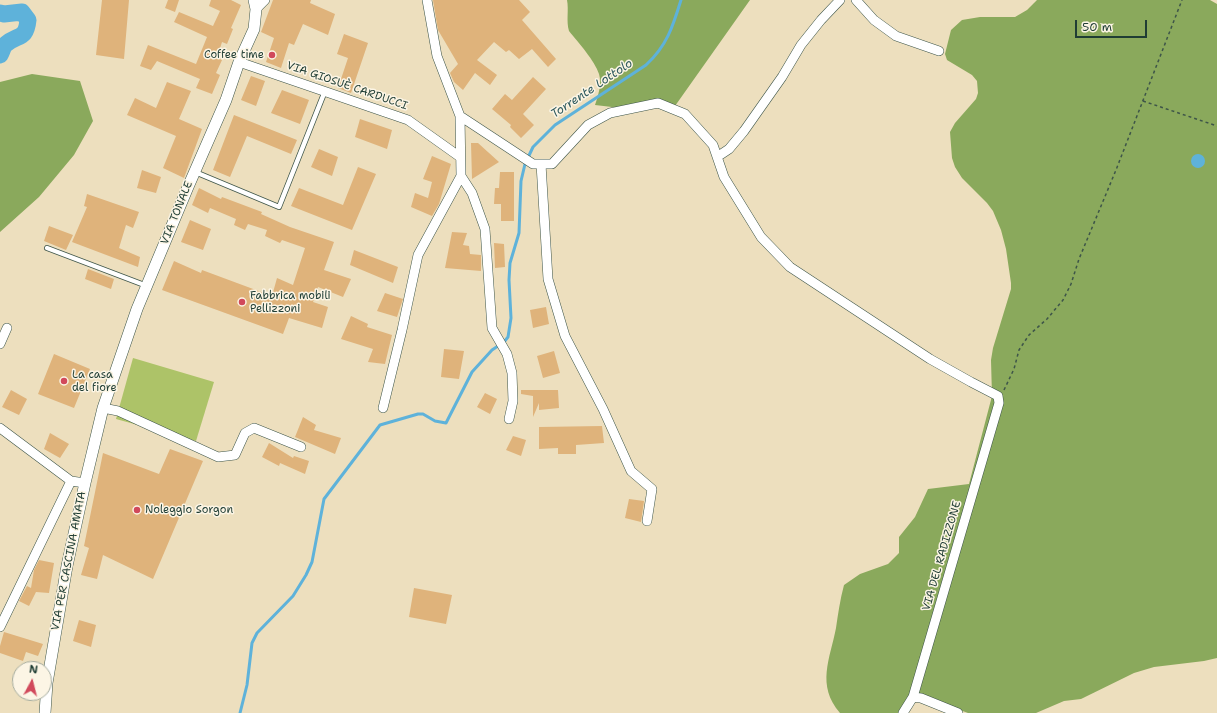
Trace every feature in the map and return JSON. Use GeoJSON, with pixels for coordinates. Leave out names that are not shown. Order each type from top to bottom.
{"type":"FeatureCollection","features":[{"type":"Feature","properties":{"kind":"street"},"geometry":{"type":"LineString","coordinates":[[255,4],[264,0]]}},
{"type":"Feature","properties":{"kind":"street"},"geometry":{"type":"LineString","coordinates":[[427,0],[437,56],[460,116],[461,176],[472,193],[485,229],[492,328],[507,354],[512,373],[513,401],[509,419]]}},
{"type":"Feature","properties":{"kind":"street"},"geometry":{"type":"LineString","coordinates":[[717,157],[729,149],[744,131],[782,77],[801,45],[821,20],[840,0]]}},
{"type":"Feature","properties":{"kind":"street"},"geometry":{"type":"LineString","coordinates":[[856,0],[874,20],[896,36],[939,51]]}},
{"type":"Feature","properties":{"kind":"street","name":"VIA TONALE"},"geometry":{"type":"LineString","coordinates":[[101,413],[137,309],[194,172],[226,100],[254,29],[255,4]]}},
{"type":"Feature","properties":{"kind":"street","name":"VIA GIOSUÈ CARDUCCI"},"geometry":{"type":"LineString","coordinates":[[240,62],[408,120],[460,156]]}},
{"type":"Feature","properties":{"kind":"street"},"geometry":{"type":"LineString","coordinates":[[460,116],[537,164],[552,164],[588,125],[610,113],[658,103],[685,114],[713,145],[724,177],[761,237],[790,267],[930,359],[998,396],[999,403]]}},
{"type":"Feature","properties":{"kind":"street"},"geometry":{"type":"LineString","coordinates":[[537,164],[548,279],[565,336],[603,409],[623,455],[632,471],[652,490],[647,520]]}},
{"type":"Feature","properties":{"kind":"street"},"geometry":{"type":"LineString","coordinates":[[383,408],[418,255],[461,176]]}},
{"type":"Feature","properties":{"kind":"street"},"geometry":{"type":"LineString","coordinates":[[0,344],[7,328]]}},
{"type":"Feature","properties":{"kind":"street","name":"VIA DEL RADIZZONE"},"geometry":{"type":"LineString","coordinates":[[903,713],[913,697],[999,403]]}},
{"type":"Feature","properties":{"kind":"street"},"geometry":{"type":"LineString","coordinates":[[101,413],[118,411],[218,457],[235,455],[245,433],[254,428],[301,447]]}},
{"type":"Feature","properties":{"kind":"street","name":"VIA PER CASCINA AMATA"},"geometry":{"type":"LineString","coordinates":[[46,710],[47,683],[67,566],[101,413]]}},
{"type":"Feature","properties":{"kind":"street"},"geometry":{"type":"LineString","coordinates":[[0,428],[71,481],[85,483]]}},
{"type":"Feature","properties":{"kind":"street"},"geometry":{"type":"LineString","coordinates":[[0,627],[71,481]]}},
{"type":"Feature","properties":{"kind":"street"},"geometry":{"type":"LineString","coordinates":[[913,697],[921,698],[958,713]]}},
{"type":"Feature","properties":{"kind":"lane"},"geometry":{"type":"LineString","coordinates":[[194,172],[279,207],[325,91]]}},
{"type":"Feature","properties":{"kind":"lane"},"geometry":{"type":"LineString","coordinates":[[47,248],[147,286]]}},
{"type":"Feature","properties":{"kind":"path"},"geometry":{"type":"LineString","coordinates":[[999,403],[1014,369],[1019,350],[1029,335],[1047,319],[1063,300],[1071,284],[1079,259],[1116,170],[1182,0]]}},
{"type":"Feature","properties":{"kind":"path"},"geometry":{"type":"LineString","coordinates":[[1143,101],[1217,126]]}},
{"type":"Feature","properties":{"kind":"green space"},"geometry":{"type":"Polygon","coordinates":[[[567,0],[750,0],[675,106],[629,109],[595,105],[600,86],[599,74],[590,58],[569,31],[567,0]]]}},
{"type":"Feature","properties":{"kind":"green space"},"geometry":{"type":"Polygon","coordinates":[[[1037,0],[1210,0],[1217,4],[1217,658],[1154,667],[1134,673],[1081,699],[1064,701],[1036,713],[968,713],[912,692],[898,713],[840,713],[828,692],[827,672],[844,585],[860,574],[888,564],[899,553],[899,537],[915,517],[928,489],[969,484],[992,396],[991,360],[993,348],[1011,289],[1006,249],[1001,230],[993,211],[962,178],[955,167],[952,158],[950,132],[955,123],[976,99],[978,93],[977,81],[972,75],[947,60],[945,54],[951,30],[962,20],[980,17],[1015,17],[1027,10],[1037,0]]]}},
{"type":"Feature","properties":{"kind":"green space"},"geometry":{"type":"Polygon","coordinates":[[[32,74],[80,81],[93,121],[74,155],[39,197],[0,232],[0,82],[32,74]]]}},
{"type":"Feature","properties":{"kind":"green space"},"geometry":{"type":"Polygon","coordinates":[[[133,358],[214,382],[196,441],[116,419],[133,358]]]}},
{"type":"Feature","properties":{"kind":"water"},"geometry":{"type":"Polygon","coordinates":[[[1198,154],[1203,156],[1205,161],[1203,166],[1198,168],[1193,166],[1191,161],[1193,156],[1198,154]]]}},
{"type":"Feature","properties":{"kind":"building"},"geometry":{"type":"Polygon","coordinates":[[[102,0],[129,0],[124,59],[96,55],[102,0]]]}},
{"type":"Feature","properties":{"kind":"building"},"geometry":{"type":"Polygon","coordinates":[[[168,0],[179,0],[175,12],[165,8],[168,0]]]}},
{"type":"Feature","properties":{"kind":"building"},"geometry":{"type":"Polygon","coordinates":[[[211,0],[231,0],[241,5],[231,28],[233,29],[227,44],[222,42],[217,58],[222,60],[216,73],[220,75],[212,94],[196,88],[200,79],[157,61],[151,70],[140,66],[148,45],[196,64],[207,37],[174,22],[179,12],[213,26],[220,11],[209,6],[211,0]]]}},
{"type":"Feature","properties":{"kind":"building"},"geometry":{"type":"Polygon","coordinates":[[[273,0],[311,0],[310,3],[335,14],[328,35],[303,24],[294,45],[289,43],[281,68],[266,62],[274,38],[261,32],[273,0]]]}},
{"type":"Feature","properties":{"kind":"building"},"geometry":{"type":"Polygon","coordinates":[[[433,0],[519,0],[530,12],[522,20],[556,59],[548,67],[532,49],[519,59],[509,50],[506,52],[494,42],[477,60],[497,75],[490,85],[475,73],[463,90],[454,82],[450,73],[458,64],[438,30],[433,0]]]}},
{"type":"Feature","properties":{"kind":"building"},"geometry":{"type":"Polygon","coordinates":[[[344,34],[368,43],[351,93],[338,88],[348,58],[337,54],[344,34]]]}},
{"type":"Feature","properties":{"kind":"building"},"geometry":{"type":"Polygon","coordinates":[[[251,76],[265,81],[256,106],[241,100],[251,76]]]}},
{"type":"Feature","properties":{"kind":"building"},"geometry":{"type":"Polygon","coordinates":[[[533,77],[546,89],[523,114],[534,125],[521,138],[510,127],[511,125],[492,109],[505,94],[512,100],[533,77]]]}},
{"type":"Feature","properties":{"kind":"building"},"geometry":{"type":"Polygon","coordinates":[[[167,82],[191,91],[179,119],[202,129],[184,178],[163,168],[176,136],[127,115],[135,98],[156,108],[167,82]]]}},
{"type":"Feature","properties":{"kind":"building"},"geometry":{"type":"Polygon","coordinates":[[[282,90],[309,100],[300,124],[271,113],[282,90]]]}},
{"type":"Feature","properties":{"kind":"building"},"geometry":{"type":"Polygon","coordinates":[[[234,115],[297,140],[291,154],[247,136],[230,177],[213,170],[234,115]]]}},
{"type":"Feature","properties":{"kind":"building"},"geometry":{"type":"Polygon","coordinates":[[[360,119],[392,130],[387,149],[355,137],[360,119]]]}},
{"type":"Feature","properties":{"kind":"building"},"geometry":{"type":"Polygon","coordinates":[[[471,143],[478,143],[499,162],[472,179],[471,143]]]}},
{"type":"Feature","properties":{"kind":"building"},"geometry":{"type":"Polygon","coordinates":[[[319,149],[338,157],[332,176],[311,167],[319,149]]]}},
{"type":"Feature","properties":{"kind":"building"},"geometry":{"type":"Polygon","coordinates":[[[432,156],[451,164],[439,204],[432,216],[411,207],[415,193],[428,198],[432,182],[423,179],[432,156]]]}},
{"type":"Feature","properties":{"kind":"building"},"geometry":{"type":"Polygon","coordinates":[[[358,167],[376,174],[352,230],[291,206],[299,188],[343,205],[358,167]]]}},
{"type":"Feature","properties":{"kind":"building"},"geometry":{"type":"Polygon","coordinates":[[[142,170],[161,177],[156,193],[137,188],[142,170]]]}},
{"type":"Feature","properties":{"kind":"building"},"geometry":{"type":"Polygon","coordinates":[[[500,172],[514,172],[514,221],[501,221],[501,204],[494,204],[495,188],[499,188],[500,172]]]}},
{"type":"Feature","properties":{"kind":"building"},"geometry":{"type":"Polygon","coordinates":[[[199,188],[221,199],[222,197],[262,212],[261,214],[290,227],[334,242],[324,270],[351,279],[343,297],[318,287],[313,302],[328,307],[322,328],[289,318],[283,334],[162,290],[174,261],[201,273],[202,270],[272,296],[277,278],[293,285],[305,248],[282,240],[280,243],[265,236],[267,230],[248,224],[245,230],[234,225],[236,219],[210,208],[208,213],[192,205],[199,188]]]}},
{"type":"Feature","properties":{"kind":"building"},"geometry":{"type":"Polygon","coordinates":[[[87,194],[139,212],[133,228],[126,225],[119,248],[140,257],[138,267],[72,242],[87,207],[84,206],[87,194]]]}},
{"type":"Feature","properties":{"kind":"building"},"geometry":{"type":"Polygon","coordinates":[[[190,220],[211,229],[203,250],[181,242],[190,220]]]}},
{"type":"Feature","properties":{"kind":"building"},"geometry":{"type":"Polygon","coordinates":[[[49,226],[73,235],[66,250],[44,241],[49,226]]]}},
{"type":"Feature","properties":{"kind":"building"},"geometry":{"type":"Polygon","coordinates":[[[452,232],[467,233],[463,245],[469,246],[470,254],[481,255],[481,271],[445,268],[452,232]]]}},
{"type":"Feature","properties":{"kind":"building"},"geometry":{"type":"Polygon","coordinates":[[[494,243],[504,244],[505,267],[495,268],[494,243]]]}},
{"type":"Feature","properties":{"kind":"building"},"geometry":{"type":"Polygon","coordinates":[[[354,250],[398,267],[393,283],[350,265],[354,250]]]}},
{"type":"Feature","properties":{"kind":"building"},"geometry":{"type":"Polygon","coordinates":[[[88,269],[114,279],[111,289],[85,279],[88,269]]]}},
{"type":"Feature","properties":{"kind":"building"},"geometry":{"type":"Polygon","coordinates":[[[385,293],[403,299],[397,317],[377,311],[385,293]]]}},
{"type":"Feature","properties":{"kind":"building"},"geometry":{"type":"Polygon","coordinates":[[[546,307],[549,324],[533,328],[530,310],[546,307]]]}},
{"type":"Feature","properties":{"kind":"building"},"geometry":{"type":"Polygon","coordinates":[[[351,316],[368,324],[367,327],[392,335],[385,364],[368,362],[373,349],[341,339],[351,316]]]}},
{"type":"Feature","properties":{"kind":"building"},"geometry":{"type":"Polygon","coordinates":[[[444,349],[464,351],[459,379],[441,377],[444,349]]]}},
{"type":"Feature","properties":{"kind":"building"},"geometry":{"type":"Polygon","coordinates":[[[554,351],[560,373],[543,378],[537,356],[554,351]]]}},
{"type":"Feature","properties":{"kind":"building","name":"La casa del fiore"},"geometry":{"type":"Polygon","coordinates":[[[54,354],[90,369],[74,408],[38,394],[54,354]]]}},
{"type":"Feature","properties":{"kind":"building"},"geometry":{"type":"Polygon","coordinates":[[[11,390],[27,399],[19,415],[2,407],[11,390]]]}},
{"type":"Feature","properties":{"kind":"building"},"geometry":{"type":"Polygon","coordinates":[[[521,390],[558,390],[559,408],[539,410],[539,403],[533,417],[533,396],[521,394],[521,390]]]}},
{"type":"Feature","properties":{"kind":"building"},"geometry":{"type":"Polygon","coordinates":[[[485,393],[497,399],[490,414],[477,407],[485,393]]]}},
{"type":"Feature","properties":{"kind":"building"},"geometry":{"type":"Polygon","coordinates":[[[303,417],[316,425],[314,430],[341,438],[335,454],[295,437],[303,417]]]}},
{"type":"Feature","properties":{"kind":"building"},"geometry":{"type":"Polygon","coordinates":[[[602,426],[604,443],[576,445],[576,454],[558,454],[558,448],[539,449],[539,427],[602,426]]]}},
{"type":"Feature","properties":{"kind":"building"},"geometry":{"type":"Polygon","coordinates":[[[50,433],[69,444],[60,458],[44,449],[50,433]]]}},
{"type":"Feature","properties":{"kind":"building"},"geometry":{"type":"Polygon","coordinates":[[[513,436],[526,440],[521,456],[506,450],[513,436]]]}},
{"type":"Feature","properties":{"kind":"building"},"geometry":{"type":"Polygon","coordinates":[[[269,443],[293,458],[294,456],[309,461],[305,474],[280,463],[279,466],[262,457],[269,443]]]}},
{"type":"Feature","properties":{"kind":"building","name":"Noleggio Sorgon"},"geometry":{"type":"Polygon","coordinates":[[[170,449],[203,461],[153,579],[103,555],[97,579],[81,575],[89,548],[84,546],[103,453],[159,474],[170,449]]]}},
{"type":"Feature","properties":{"kind":"building"},"geometry":{"type":"Polygon","coordinates":[[[629,499],[644,501],[641,522],[625,518],[629,499]]]}},
{"type":"Feature","properties":{"kind":"building"},"geometry":{"type":"Polygon","coordinates":[[[39,560],[54,563],[49,593],[36,592],[29,606],[19,601],[27,586],[31,588],[34,570],[39,560]]]}},
{"type":"Feature","properties":{"kind":"building"},"geometry":{"type":"Polygon","coordinates":[[[414,588],[452,595],[446,624],[409,617],[414,588]]]}},
{"type":"Feature","properties":{"kind":"building"},"geometry":{"type":"Polygon","coordinates":[[[79,620],[96,625],[91,647],[73,641],[79,620]]]}},
{"type":"Feature","properties":{"kind":"building"},"geometry":{"type":"Polygon","coordinates":[[[4,632],[43,644],[38,656],[26,652],[23,661],[0,653],[0,646],[4,632]]]}},
{"type":"Feature","properties":{"kind":"waterway","name":"Torrente Lottolo"},"geometry":{"type":"LineString","coordinates":[[240,713],[247,685],[252,643],[257,633],[293,596],[306,575],[312,562],[324,499],[380,425],[418,414],[423,414],[435,421],[446,423],[472,372],[492,350],[504,342],[508,337],[511,318],[509,280],[510,263],[519,233],[521,181],[525,164],[533,147],[555,125],[646,65],[664,43],[672,27],[681,0]]}},
{"type":"Feature","properties":{"kind":"waterway"},"geometry":{"type":"LineString","coordinates":[[0,13],[22,12],[28,20],[23,34],[5,45],[0,55]]}},
{"type":"Feature","properties":{"kind":"place","name":"Coffee time"},"geometry":{"type":"Point","coordinates":[272,55]}},
{"type":"Feature","properties":{"kind":"place","name":"Fabbrica mobili Pellizzoni"},"geometry":{"type":"Point","coordinates":[242,302]}},
{"type":"Feature","properties":{"kind":"place","name":"La casa del fiore"},"geometry":{"type":"Point","coordinates":[64,381]}},
{"type":"Feature","properties":{"kind":"place","name":"Noleggio Sorgon"},"geometry":{"type":"Point","coordinates":[137,510]}}]}
